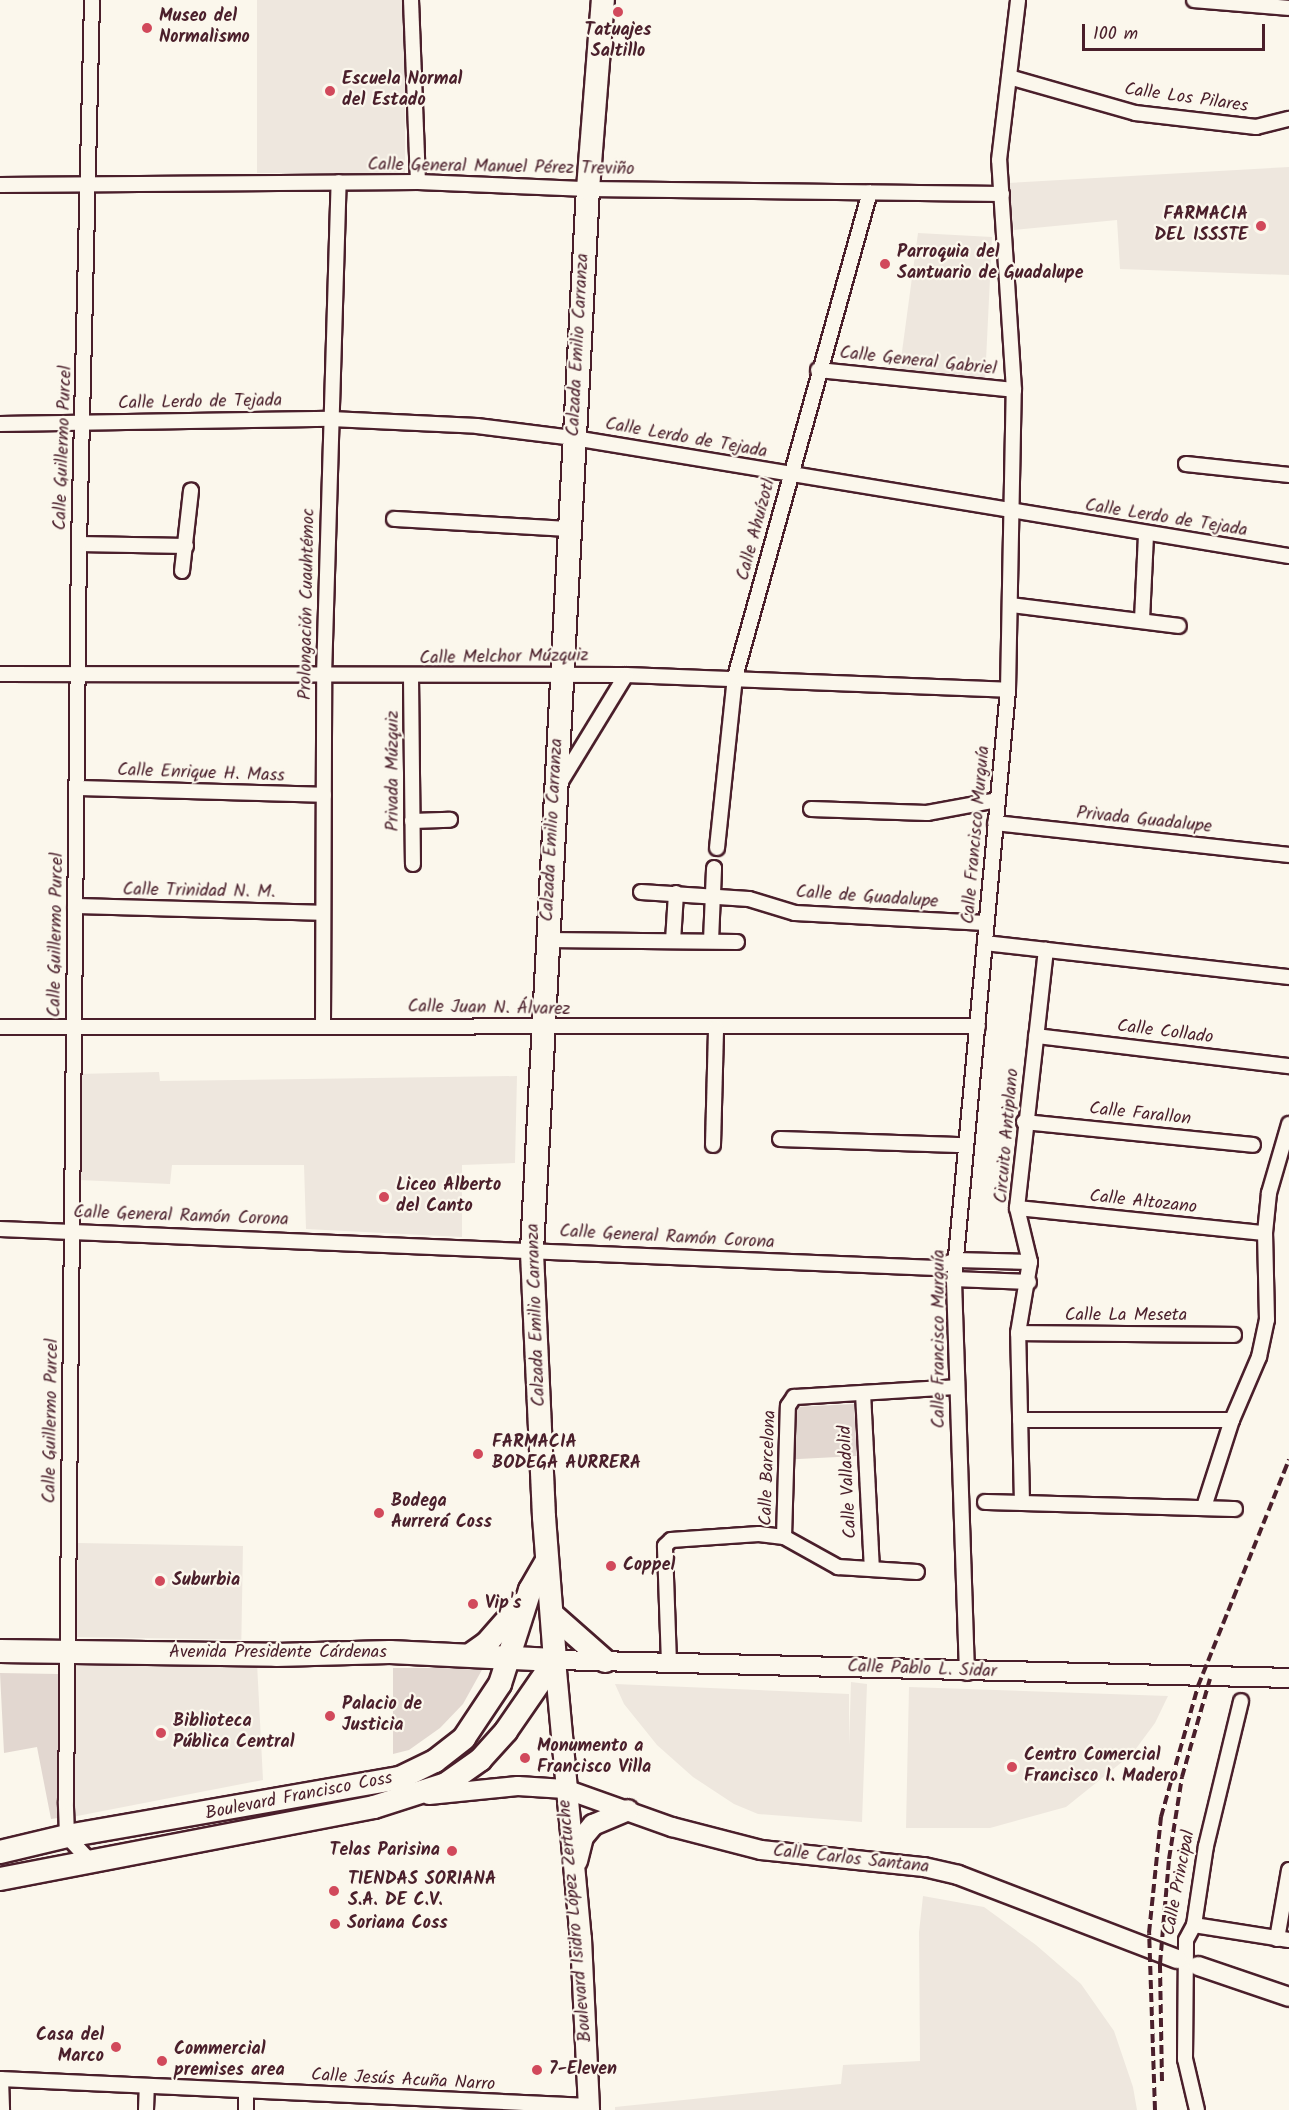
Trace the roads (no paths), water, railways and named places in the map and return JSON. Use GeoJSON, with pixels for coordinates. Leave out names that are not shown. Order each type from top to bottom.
{"type":"FeatureCollection","features":[{"type":"Feature","properties":{"kind":"main road","name":"Calzada Emilio Carranza"},"geometry":{"type":"LineString","coordinates":[[555,1660],[554,1616],[547,1561],[531,1250],[588,189],[603,0]]}},
{"type":"Feature","properties":{"kind":"main road","name":"Boulevard Francisco Coss"},"geometry":{"type":"LineString","coordinates":[[0,1852],[67,1836],[191,1817],[400,1778],[435,1761],[464,1738],[485,1711],[509,1659],[530,1590],[547,1561]]}},
{"type":"Feature","properties":{"kind":"main road"},"geometry":{"type":"LineString","coordinates":[[470,1655],[498,1632],[530,1590]]}},
{"type":"Feature","properties":{"kind":"main road"},"geometry":{"type":"LineString","coordinates":[[554,1616],[605,1661]]}},
{"type":"Feature","properties":{"kind":"main road","name":"Avenida Presidente Cárdenas"},"geometry":{"type":"LineString","coordinates":[[0,1651],[470,1655],[555,1660]]}},
{"type":"Feature","properties":{"kind":"main road","name":"Boulevard Francisco Coss"},"geometry":{"type":"LineString","coordinates":[[0,1879],[412,1797],[446,1784],[480,1760],[525,1707],[555,1660]]}},
{"type":"Feature","properties":{"kind":"main road","name":"Boulevard Isidro López Zertuche"},"geometry":{"type":"LineString","coordinates":[[555,1660],[565,1789],[575,1872],[589,2108]]}},
{"type":"Feature","properties":{"kind":"main road"},"geometry":{"type":"LineString","coordinates":[[201,1839],[213,1829],[309,1794]]}},
{"type":"Feature","properties":{"kind":"main road"},"geometry":{"type":"LineString","coordinates":[[575,1872],[587,1832],[628,1810]]}},
{"type":"Feature","properties":{"kind":"main road"},"geometry":{"type":"LineString","coordinates":[[134,1852],[190,1832],[191,1817]]}},
{"type":"Feature","properties":{"kind":"street","name":"Calle Guillermo Purcel"},"geometry":{"type":"LineString","coordinates":[[67,1836],[77,675],[90,184],[92,0]]}},
{"type":"Feature","properties":{"kind":"street"},"geometry":{"type":"LineString","coordinates":[[411,0],[418,182]]}},
{"type":"Feature","properties":{"kind":"street","name":"Calle Francisco Murguía"},"geometry":{"type":"LineString","coordinates":[[967,1667],[954,1280],[1008,690],[1014,390],[999,160],[1018,0]]}},
{"type":"Feature","properties":{"kind":"street"},"geometry":{"type":"LineString","coordinates":[[1194,0],[1289,8]]}},
{"type":"Feature","properties":{"kind":"street","name":"Calle Los Pilares"},"geometry":{"type":"LineString","coordinates":[[1009,77],[1136,113],[1256,127],[1289,119]]}},
{"type":"Feature","properties":{"kind":"street","name":"Prolongación Cuauhtémoc"},"geometry":{"type":"LineString","coordinates":[[323,1026],[324,676],[339,182]]}},
{"type":"Feature","properties":{"kind":"street","name":"Calle General Manuel Pérez Treviño"},"geometry":{"type":"LineString","coordinates":[[0,185],[418,182],[588,189],[1002,194]]}},
{"type":"Feature","properties":{"kind":"street","name":"Calle Ahuízotl"},"geometry":{"type":"LineString","coordinates":[[717,848],[735,677],[818,370],[870,192]]}},
{"type":"Feature","properties":{"kind":"street","name":"Calle General Gabriel"},"geometry":{"type":"LineString","coordinates":[[818,370],[1014,390]]}},
{"type":"Feature","properties":{"kind":"street","name":"Calle Lerdo de Tejada"},"geometry":{"type":"LineString","coordinates":[[0,424],[331,419],[477,426],[574,438],[790,476],[1289,556]]}},
{"type":"Feature","properties":{"kind":"street"},"geometry":{"type":"LineString","coordinates":[[1186,464],[1289,475]]}},
{"type":"Feature","properties":{"kind":"street"},"geometry":{"type":"LineString","coordinates":[[182,572],[191,492]]}},
{"type":"Feature","properties":{"kind":"street"},"geometry":{"type":"LineString","coordinates":[[394,519],[570,529]]}},
{"type":"Feature","properties":{"kind":"street"},"geometry":{"type":"LineString","coordinates":[[1142,620],[1146,534]]}},
{"type":"Feature","properties":{"kind":"street"},"geometry":{"type":"LineString","coordinates":[[79,544],[186,546]]}},
{"type":"Feature","properties":{"kind":"street"},"geometry":{"type":"LineString","coordinates":[[1011,605],[1179,626]]}},
{"type":"Feature","properties":{"kind":"street","name":"Calle Melchor Múzquiz"},"geometry":{"type":"LineString","coordinates":[[0,674],[411,677],[626,675],[735,677],[1008,690]]}},
{"type":"Feature","properties":{"kind":"street"},"geometry":{"type":"LineString","coordinates":[[557,788],[626,675]]}},
{"type":"Feature","properties":{"kind":"street","name":"Privada Múzquiz"},"geometry":{"type":"LineString","coordinates":[[411,677],[413,864]]}},
{"type":"Feature","properties":{"kind":"street","name":"Calle Enrique H. Mass"},"geometry":{"type":"LineString","coordinates":[[77,788],[324,795]]}},
{"type":"Feature","properties":{"kind":"street"},"geometry":{"type":"LineString","coordinates":[[811,809],[934,813],[997,800]]}},
{"type":"Feature","properties":{"kind":"street"},"geometry":{"type":"LineString","coordinates":[[412,821],[450,820]]}},
{"type":"Feature","properties":{"kind":"street","name":"Privada Guadalupe"},"geometry":{"type":"LineString","coordinates":[[995,823],[1289,855]]}},
{"type":"Feature","properties":{"kind":"street"},"geometry":{"type":"LineString","coordinates":[[711,941],[714,868]]}},
{"type":"Feature","properties":{"kind":"street","name":"Calle de Guadalupe"},"geometry":{"type":"LineString","coordinates":[[641,892],[676,892],[748,899],[795,912],[986,923]]}},
{"type":"Feature","properties":{"kind":"street"},"geometry":{"type":"LineString","coordinates":[[673,941],[676,892]]}},
{"type":"Feature","properties":{"kind":"street","name":"Calle Trinidad N. M."},"geometry":{"type":"LineString","coordinates":[[75,906],[322,913]]}},
{"type":"Feature","properties":{"kind":"street"},"geometry":{"type":"LineString","coordinates":[[547,939],[736,942]]}},
{"type":"Feature","properties":{"kind":"street"},"geometry":{"type":"LineString","coordinates":[[985,943],[1289,977]]}},
{"type":"Feature","properties":{"kind":"street","name":"Circuito Antiplano"},"geometry":{"type":"LineString","coordinates":[[1022,1503],[1018,1333],[1029,1282],[1030,1262],[1017,1208],[1024,1122],[1046,950]]}},
{"type":"Feature","properties":{"kind":"street","name":"Calle Juan N. Álvarez"},"geometry":{"type":"LineString","coordinates":[[0,1027],[978,1026]]}},
{"type":"Feature","properties":{"kind":"street"},"geometry":{"type":"LineString","coordinates":[[713,1145],[716,1028]]}},
{"type":"Feature","properties":{"kind":"street","name":"Calle Collado"},"geometry":{"type":"LineString","coordinates":[[1036,1036],[1289,1066]]}},
{"type":"Feature","properties":{"kind":"street","name":"Calle Farallon"},"geometry":{"type":"LineString","coordinates":[[1024,1122],[1253,1145]]}},
{"type":"Feature","properties":{"kind":"street"},"geometry":{"type":"LineString","coordinates":[[1204,1507],[1232,1420],[1260,1357],[1267,1320],[1265,1233],[1269,1193],[1289,1124]]}},
{"type":"Feature","properties":{"kind":"street"},"geometry":{"type":"LineString","coordinates":[[780,1139],[965,1145]]}},
{"type":"Feature","properties":{"kind":"street","name":"Calle Altozano"},"geometry":{"type":"LineString","coordinates":[[1017,1208],[1265,1233]]}},
{"type":"Feature","properties":{"kind":"street","name":"Calle General Ramón Corona"},"geometry":{"type":"LineString","coordinates":[[0,1228],[936,1268],[956,1260]]}},
{"type":"Feature","properties":{"kind":"street"},"geometry":{"type":"LineString","coordinates":[[956,1260],[1030,1262]]}},
{"type":"Feature","properties":{"kind":"street"},"geometry":{"type":"LineString","coordinates":[[936,1268],[954,1280],[1029,1282]]}},
{"type":"Feature","properties":{"kind":"street","name":"Calle La Meseta"},"geometry":{"type":"LineString","coordinates":[[1018,1333],[1234,1335]]}},
{"type":"Feature","properties":{"kind":"street"},"geometry":{"type":"LineString","coordinates":[[863,1393],[957,1387]]}},
{"type":"Feature","properties":{"kind":"street","name":"Calle Barcelona"},"geometry":{"type":"LineString","coordinates":[[784,1537],[790,1401],[798,1396],[863,1393]]}},
{"type":"Feature","properties":{"kind":"street","name":"Calle Valladolid"},"geometry":{"type":"LineString","coordinates":[[863,1393],[872,1569]]}},
{"type":"Feature","properties":{"kind":"street"},"geometry":{"type":"LineString","coordinates":[[1020,1420],[1232,1420]]}},
{"type":"Feature","properties":{"kind":"street"},"geometry":{"type":"LineString","coordinates":[[985,1502],[1235,1509]]}},
{"type":"Feature","properties":{"kind":"street"},"geometry":{"type":"LineString","coordinates":[[669,1663],[666,1543],[737,1534],[784,1537],[838,1567],[917,1572]]}},
{"type":"Feature","properties":{"kind":"street","name":"Calle Pablo L. Sidar"},"geometry":{"type":"LineString","coordinates":[[555,1660],[967,1667],[1289,1678]]}},
{"type":"Feature","properties":{"kind":"street","name":"Calle Principal"},"geometry":{"type":"LineString","coordinates":[[1197,2110],[1185,2059],[1186,1940],[1194,1924],[1206,1846],[1241,1701]]}},
{"type":"Feature","properties":{"kind":"street","name":"Calle Carlos Santana"},"geometry":{"type":"LineString","coordinates":[[412,1797],[518,1786],[565,1789],[672,1827],[761,1850],[924,1867],[958,1875],[1177,1959]]}},
{"type":"Feature","properties":{"kind":"street"},"geometry":{"type":"LineString","coordinates":[[67,1836],[90,1861]]}},
{"type":"Feature","properties":{"kind":"street"},"geometry":{"type":"LineString","coordinates":[[1194,1924],[1283,1939],[1289,1870]]}},
{"type":"Feature","properties":{"kind":"street"},"geometry":{"type":"LineString","coordinates":[[1198,1966],[1289,1997]]}},
{"type":"Feature","properties":{"kind":"street"},"geometry":{"type":"LineString","coordinates":[[0,2079],[2,2110]]}},
{"type":"Feature","properties":{"kind":"street","name":"Calle Jesús Acuña Narro"},"geometry":{"type":"LineString","coordinates":[[0,2079],[348,2095],[456,2106],[589,2108]]}},
{"type":"Feature","properties":{"kind":"street"},"geometry":{"type":"LineString","coordinates":[[146,2110],[147,2086]]}},
{"type":"Feature","properties":{"kind":"street"},"geometry":{"type":"LineString","coordinates":[[246,2092],[246,2110]]}},
{"type":"Feature","properties":{"kind":"street"},"geometry":{"type":"LineString","coordinates":[[347,2110],[348,2095]]}},
{"type":"Feature","properties":{"kind":"railway"},"geometry":{"type":"LineString","coordinates":[[1155,2110],[1149,1933],[1161,1817],[1198,1686],[1289,1460]]}},
{"type":"Feature","properties":{"kind":"railway"},"geometry":{"type":"LineString","coordinates":[[1162,2081],[1160,1964],[1169,1859],[1182,1777],[1210,1679]]}},
{"type":"Feature","properties":{"kind":"place","name":"Tatuajes Saltillo"},"geometry":{"type":"Point","coordinates":[618,12]}},
{"type":"Feature","properties":{"kind":"place","name":"Museo del Normalismo"},"geometry":{"type":"Point","coordinates":[147,28]}},
{"type":"Feature","properties":{"kind":"place","name":"Escuela Normal del Estado"},"geometry":{"type":"Point","coordinates":[330,91]}},
{"type":"Feature","properties":{"kind":"place","name":"FARMACIA DEL ISSSTE"},"geometry":{"type":"Point","coordinates":[1261,226]}},
{"type":"Feature","properties":{"kind":"place","name":"Parroquia del Santuario de Guadalupe"},"geometry":{"type":"Point","coordinates":[885,264]}},
{"type":"Feature","properties":{"kind":"place","name":"Liceo Alberto del Canto"},"geometry":{"type":"Point","coordinates":[384,1197]}},
{"type":"Feature","properties":{"kind":"place","name":"FARMACIA BODEGA AURRERA"},"geometry":{"type":"Point","coordinates":[478,1454]}},
{"type":"Feature","properties":{"kind":"place","name":"Bodega Aurrerá Coss"},"geometry":{"type":"Point","coordinates":[379,1513]}},
{"type":"Feature","properties":{"kind":"place","name":"Coppel"},"geometry":{"type":"Point","coordinates":[611,1566]}},
{"type":"Feature","properties":{"kind":"place","name":"Suburbia"},"geometry":{"type":"Point","coordinates":[160,1581]}},
{"type":"Feature","properties":{"kind":"place","name":"Vip's"},"geometry":{"type":"Point","coordinates":[473,1604]}},
{"type":"Feature","properties":{"kind":"place","name":"Palacio de Justicia"},"geometry":{"type":"Point","coordinates":[330,1716]}},
{"type":"Feature","properties":{"kind":"place","name":"Biblioteca Pública Central"},"geometry":{"type":"Point","coordinates":[161,1733]}},
{"type":"Feature","properties":{"kind":"place","name":"Monumento a Francisco Villa"},"geometry":{"type":"Point","coordinates":[525,1758]}},
{"type":"Feature","properties":{"kind":"place","name":"Centro Comercial Francisco I. Madero"},"geometry":{"type":"Point","coordinates":[1012,1767]}},
{"type":"Feature","properties":{"kind":"place","name":"Telas Parisina"},"geometry":{"type":"Point","coordinates":[452,1851]}},
{"type":"Feature","properties":{"kind":"place","name":"TIENDAS SORIANA S.A. DE C.V."},"geometry":{"type":"Point","coordinates":[334,1891]}},
{"type":"Feature","properties":{"kind":"place","name":"Soriana Coss"},"geometry":{"type":"Point","coordinates":[335,1924]}},
{"type":"Feature","properties":{"kind":"place","name":"Casa del Marco"},"geometry":{"type":"Point","coordinates":[116,2047]}},
{"type":"Feature","properties":{"kind":"place","name":"Commercial premises area"},"geometry":{"type":"Point","coordinates":[162,2061]}},
{"type":"Feature","properties":{"kind":"place","name":"7-Eleven"},"geometry":{"type":"Point","coordinates":[537,2070]}}]}
